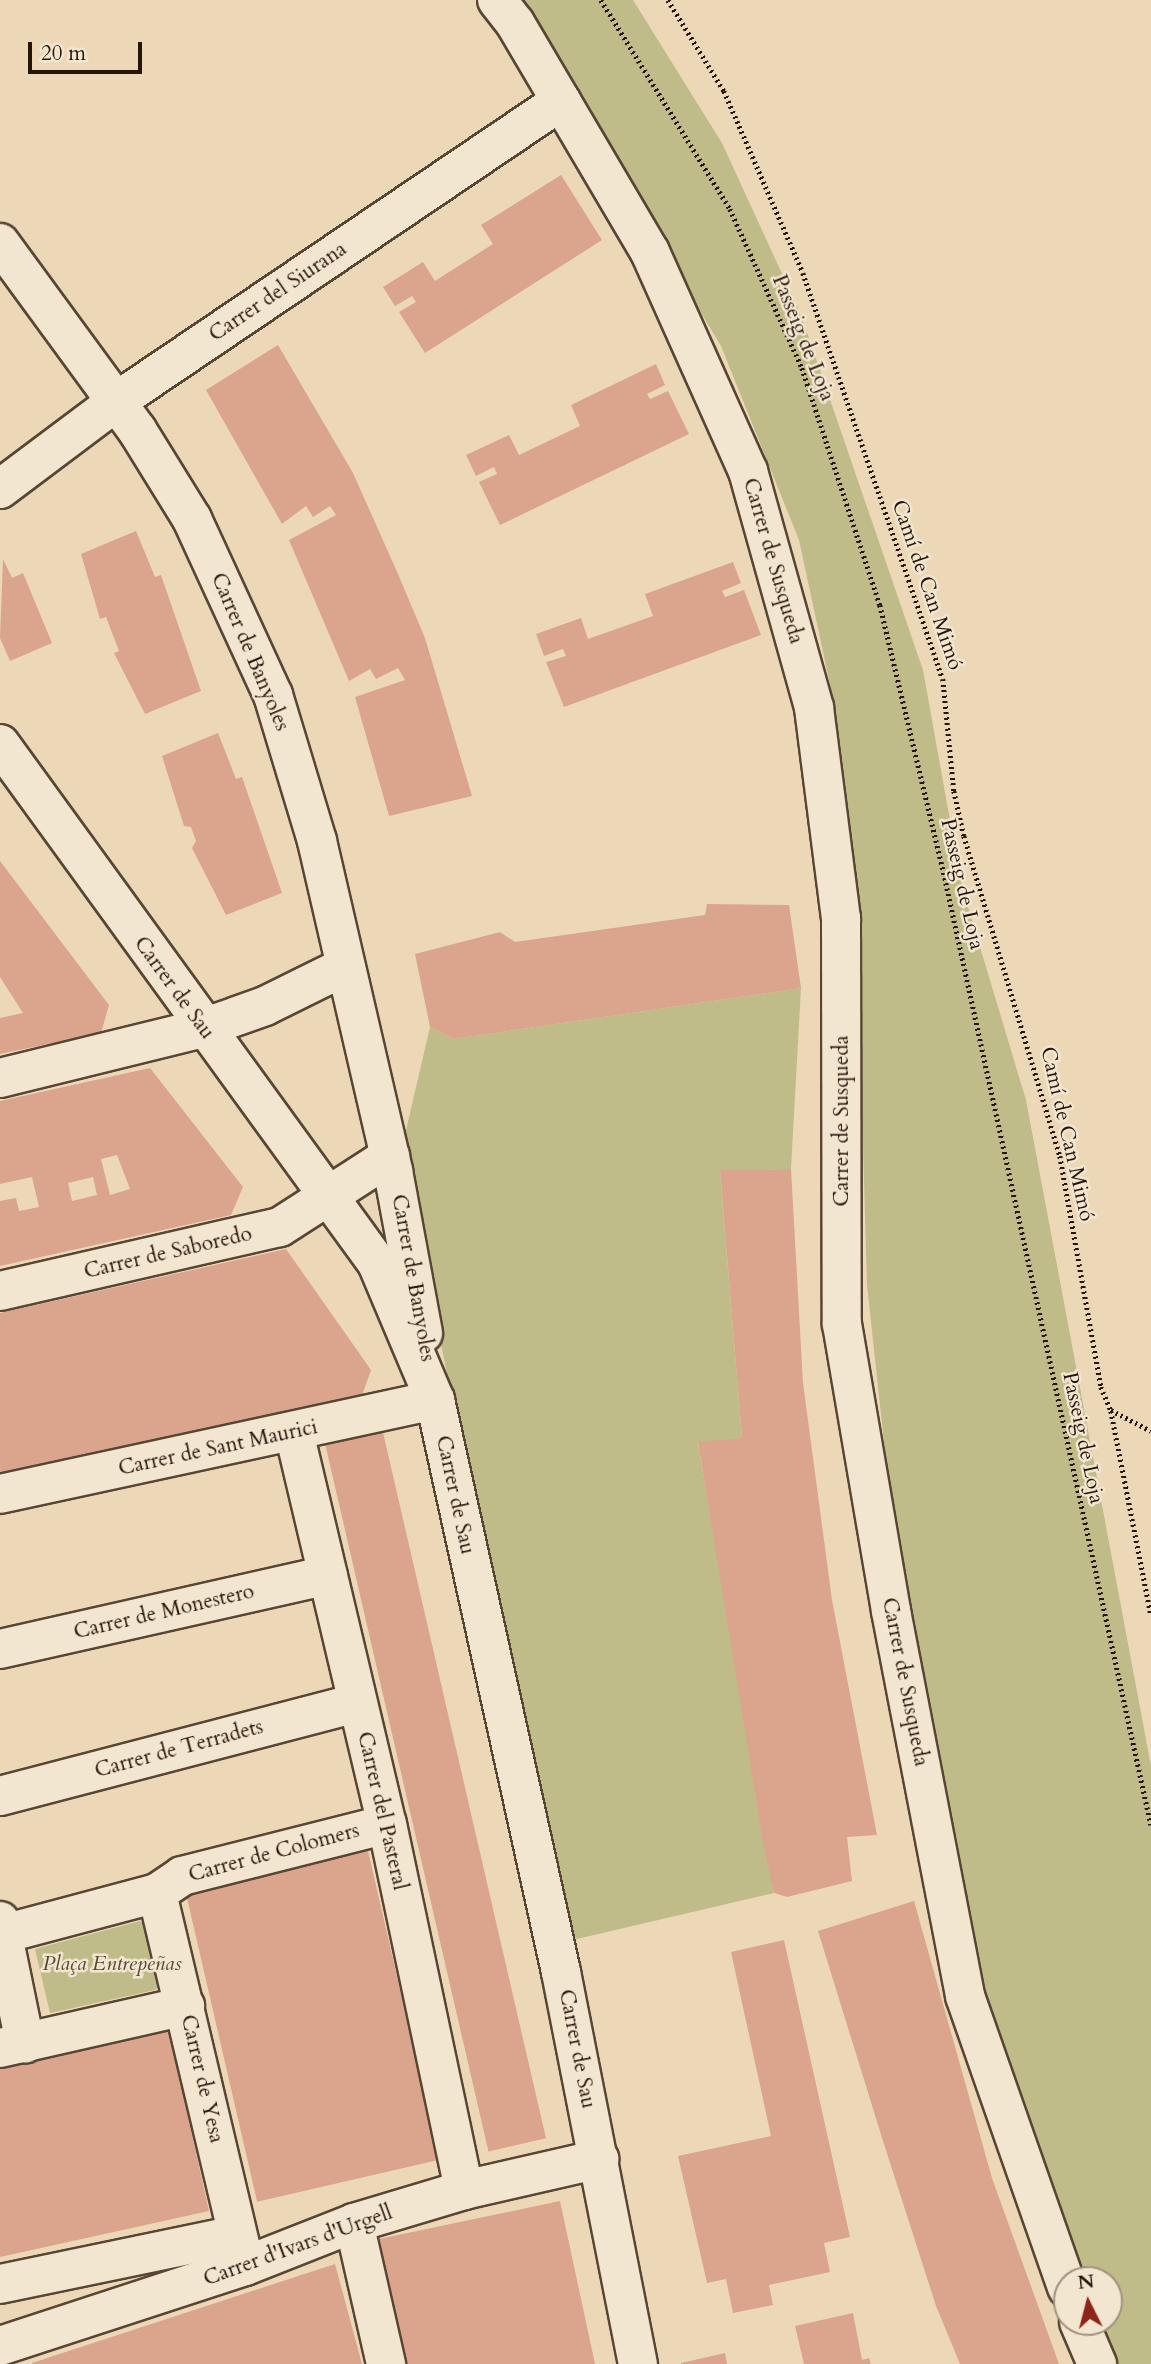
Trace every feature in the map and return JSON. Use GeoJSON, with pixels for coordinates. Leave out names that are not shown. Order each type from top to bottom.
{"type":"FeatureCollection","features":[{"type":"Feature","properties":{"kind":"street","name":"Carrer de Susqueda"},"geometry":{"type":"LineString","coordinates":[[497,0],[561,101],[650,252],[748,471],[814,708],[841,918],[842,1324],[891,1611],[965,1996],[1059,2266]]}},
{"type":"Feature","properties":{"kind":"street","name":"Carrer del Siurana"},"geometry":{"type":"LineString","coordinates":[[0,489],[117,401],[561,101]]}},
{"type":"Feature","properties":{"kind":"street","name":"Carrer de Banyoles"},"geometry":{"type":"LineString","coordinates":[[0,243],[117,401],[192,519],[273,695],[317,841],[344,967],[390,1156],[435,1400]]}},
{"type":"Feature","properties":{"kind":"street","name":"Carrer de Sau"},"geometry":{"type":"LineString","coordinates":[[0,744],[203,1028],[377,1263],[435,1400],[599,2159],[638,2364]]}},
{"type":"Feature","properties":{"kind":"street"},"geometry":{"type":"LineString","coordinates":[[0,1078],[203,1028],[265,1006],[344,967]]}},
{"type":"Feature","properties":{"kind":"street"},"geometry":{"type":"LineString","coordinates":[[327,1194],[390,1156]]}},
{"type":"Feature","properties":{"kind":"street","name":"Carrer de Saboredo"},"geometry":{"type":"LineString","coordinates":[[0,1291],[280,1227],[327,1194]]}},
{"type":"Feature","properties":{"kind":"street","name":"Carrer de Sant Maurici"},"geometry":{"type":"LineString","coordinates":[[0,1493],[435,1400]]}},
{"type":"Feature","properties":{"kind":"street","name":"Carrer del Pasteral"},"geometry":{"type":"LineString","coordinates":[[294,1432],[387,1824],[464,2190]]}},
{"type":"Feature","properties":{"kind":"street","name":"Carrer de Monestero"},"geometry":{"type":"LineString","coordinates":[[0,1649],[328,1575]]}},
{"type":"Feature","properties":{"kind":"street","name":"Carrer de Terradets"},"geometry":{"type":"LineString","coordinates":[[0,1796],[357,1703]]}},
{"type":"Feature","properties":{"kind":"street","name":"Carrer de Colomers"},"geometry":{"type":"LineString","coordinates":[[2,1928],[157,1893],[182,1876],[387,1824]]}},
{"type":"Feature","properties":{"kind":"street","name":"Carrer de Yesa"},"geometry":{"type":"LineString","coordinates":[[157,1893],[241,2250]]}},
{"type":"Feature","properties":{"kind":"street"},"geometry":{"type":"LineString","coordinates":[[2,1928],[13,2045],[185,2006]]}},
{"type":"Feature","properties":{"kind":"street","name":"Carrer d'Ivars d'Urgell"},"geometry":{"type":"LineString","coordinates":[[0,2284],[241,2250],[354,2223],[464,2190],[599,2159]]}},
{"type":"Feature","properties":{"kind":"street"},"geometry":{"type":"LineString","coordinates":[[354,2223],[386,2364]]}},
{"type":"Feature","properties":{"kind":"street","name":"Carrer d'Ivars d'Urgell"},"geometry":{"type":"LineString","coordinates":[[0,2346],[241,2250]]}},
{"type":"Feature","properties":{"kind":"street"},"geometry":{"type":"LineString","coordinates":[[1085,2336],[1097,2364]]}},
{"type":"Feature","properties":{"kind":"path","name":"Passeig de Loja"},"geometry":{"type":"LineString","coordinates":[[601,0],[730,209],[802,368],[880,605],[946,883],[1151,1825]]}},
{"type":"Feature","properties":{"kind":"path","name":"Camí de Can Mimó"},"geometry":{"type":"LineString","coordinates":[[668,0],[724,91],[803,273],[943,679],[954,791],[964,836],[1060,1156],[1101,1387],[1111,1410],[1151,1615]]}},
{"type":"Feature","properties":{"kind":"path"},"geometry":{"type":"LineString","coordinates":[[1111,1410],[1151,1431]]}},
{"type":"Feature","properties":{"kind":"green space"},"geometry":{"type":"Polygon","coordinates":[[[513,0],[633,0],[722,143],[801,315],[923,670],[962,887],[1026,1100],[1151,1766],[1151,2364],[1103,2364],[1091,2336],[1123,2336],[1123,2266],[1063,2266],[998,2056],[935,1774],[887,1470],[867,1285],[856,901],[831,689],[799,540],[721,346],[513,0]]]}},
{"type":"Feature","properties":{"kind":"green space"},"geometry":{"type":"Polygon","coordinates":[[[801,988],[791,1169],[720,1171],[742,1438],[698,1443],[774,1893],[564,1942],[428,1281],[404,1139],[430,1027],[454,1039],[801,988]]]}},
{"type":"Feature","properties":{"kind":"green space","name":"Plaça Entrepeñas"},"geometry":{"type":"Polygon","coordinates":[[[140,1921],[147,1924],[160,1984],[155,1990],[50,2013],[35,1949],[140,1921]]]}},
{"type":"Feature","properties":{"kind":"building"},"geometry":{"type":"Polygon","coordinates":[[[561,175],[602,240],[425,353],[399,312],[416,302],[412,296],[395,306],[383,287],[423,262],[435,281],[493,244],[481,225],[561,175]]]}},
{"type":"Feature","properties":{"kind":"building"},"geometry":{"type":"Polygon","coordinates":[[[278,345],[353,473],[398,574],[425,638],[472,796],[389,816],[355,697],[405,680],[398,668],[376,679],[370,669],[349,681],[289,540],[336,515],[330,506],[313,517],[306,506],[282,524],[206,390],[278,345]]]}},
{"type":"Feature","properties":{"kind":"building"},"geometry":{"type":"Polygon","coordinates":[[[656,364],[665,385],[647,394],[650,399],[668,391],[689,434],[500,525],[479,482],[497,474],[494,467],[476,476],[466,455],[509,435],[519,455],[580,426],[571,405],[656,364]]]}},
{"type":"Feature","properties":{"kind":"building"},"geometry":{"type":"Polygon","coordinates":[[[136,531],[155,577],[161,575],[201,691],[145,714],[114,653],[119,651],[106,617],[100,619],[81,554],[136,531]]]}},
{"type":"Feature","properties":{"kind":"building"},"geometry":{"type":"Polygon","coordinates":[[[3,559],[12,578],[23,573],[52,643],[10,661],[0,638],[3,559]]]}},
{"type":"Feature","properties":{"kind":"building"},"geometry":{"type":"Polygon","coordinates":[[[733,562],[741,583],[722,591],[725,597],[744,590],[761,635],[564,707],[546,662],[566,656],[563,649],[544,656],[536,634],[581,618],[588,639],[653,616],[645,594],[733,562]]]}},
{"type":"Feature","properties":{"kind":"building"},"geometry":{"type":"Polygon","coordinates":[[[218,733],[236,779],[242,777],[282,893],[226,915],[192,848],[196,841],[191,827],[184,826],[162,756],[218,733]]]}},
{"type":"Feature","properties":{"kind":"building"},"geometry":{"type":"Polygon","coordinates":[[[0,861],[109,1005],[101,1033],[0,1054],[0,1018],[23,1013],[0,977],[0,861]]]}},
{"type":"Feature","properties":{"kind":"building"},"geometry":{"type":"Polygon","coordinates":[[[707,904],[789,905],[801,988],[454,1039],[430,1027],[415,954],[500,932],[515,942],[705,915],[707,904]]]}},
{"type":"Feature","properties":{"kind":"building"},"geometry":{"type":"Polygon","coordinates":[[[150,1068],[243,1187],[231,1215],[0,1266],[0,1201],[16,1198],[19,1211],[39,1207],[32,1177],[0,1184],[0,1101],[150,1068]],[[117,1155],[101,1159],[110,1195],[130,1189],[117,1155]],[[93,1177],[68,1183],[72,1201],[97,1195],[93,1177]]]}},
{"type":"Feature","properties":{"kind":"building"},"geometry":{"type":"Polygon","coordinates":[[[791,1169],[803,1383],[832,1600],[877,1835],[847,1837],[852,1881],[787,1897],[774,1893],[763,1842],[698,1442],[742,1438],[720,1170],[791,1169]]]}},
{"type":"Feature","properties":{"kind":"building"},"geometry":{"type":"Polygon","coordinates":[[[286,1249],[371,1370],[361,1398],[0,1478],[0,1313],[286,1249]]]}},
{"type":"Feature","properties":{"kind":"building"},"geometry":{"type":"Polygon","coordinates":[[[382,1428],[546,2138],[489,2152],[325,1441],[382,1428]]]}},
{"type":"Feature","properties":{"kind":"building"},"geometry":{"type":"Polygon","coordinates":[[[366,1842],[439,2160],[257,2202],[184,1884],[366,1842]]]}},
{"type":"Feature","properties":{"kind":"building"},"geometry":{"type":"Polygon","coordinates":[[[914,1901],[992,2178],[1059,2364],[960,2364],[936,2306],[883,2141],[818,1931],[914,1901]]]}},
{"type":"Feature","properties":{"kind":"building"},"geometry":{"type":"Polygon","coordinates":[[[784,1940],[850,2237],[824,2243],[830,2272],[769,2285],[773,2305],[733,2313],[726,2279],[707,2283],[678,2156],[771,2136],[731,1952],[784,1940]]]}},
{"type":"Feature","properties":{"kind":"building"},"geometry":{"type":"Polygon","coordinates":[[[169,2031],[209,2211],[0,2257],[0,2069],[169,2031]]]}},
{"type":"Feature","properties":{"kind":"building"},"geometry":{"type":"Polygon","coordinates":[[[560,2201],[595,2364],[401,2364],[374,2240],[560,2201]]]}},
{"type":"Feature","properties":{"kind":"building"},"geometry":{"type":"Polygon","coordinates":[[[335,2264],[362,2364],[32,2364],[32,2363],[335,2264]]]}},
{"type":"Feature","properties":{"kind":"building"},"geometry":{"type":"Polygon","coordinates":[[[853,2313],[862,2360],[869,2358],[871,2364],[804,2364],[795,2326],[853,2313]]]}},
{"type":"Feature","properties":{"kind":"building"},"geometry":{"type":"Polygon","coordinates":[[[725,2353],[727,2364],[681,2364],[681,2363],[725,2353]]]}}]}
